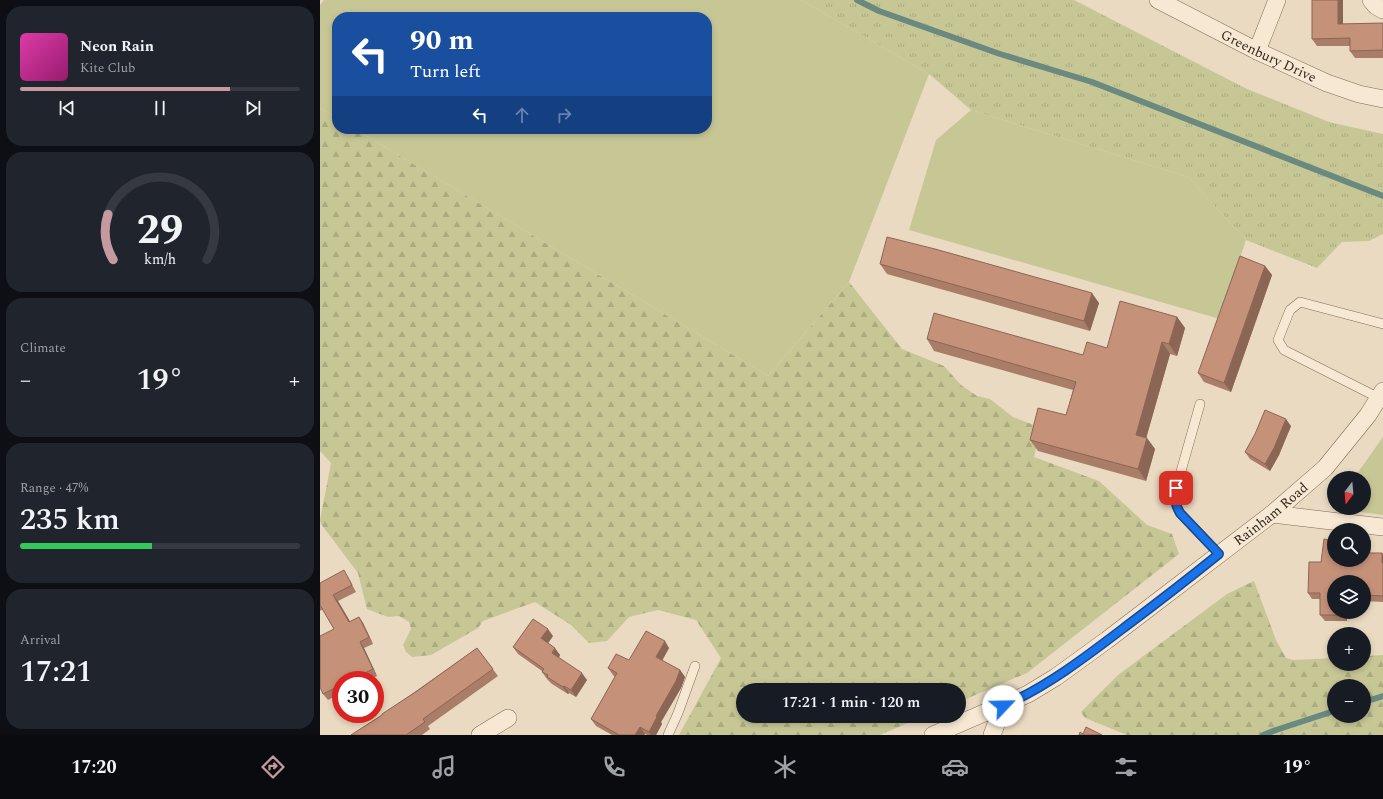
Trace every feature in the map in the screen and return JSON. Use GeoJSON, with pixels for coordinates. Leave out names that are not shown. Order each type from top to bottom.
{"type":"FeatureCollection","features":[{"type":"Feature","properties":{"kind":"street","name":"Greenbury Drive"},"geometry":{"type":"LineString","coordinates":[[1158,0],[1257,51],[1327,83],[1359,94],[1383,100]]}},
{"type":"Feature","properties":{"kind":"street"},"geometry":{"type":"LineString","coordinates":[[1257,51],[1277,0]]}},
{"type":"Feature","properties":{"kind":"street"},"geometry":{"type":"LineString","coordinates":[[1371,0],[1376,6],[1383,10]]}},
{"type":"Feature","properties":{"kind":"street","name":"Rainham Road"},"geometry":{"type":"LineString","coordinates":[[933,735],[1028,694],[1056,677],[1107,640],[1272,514],[1324,468],[1368,415],[1381,394]]}},
{"type":"Feature","properties":{"kind":"street"},"geometry":{"type":"LineString","coordinates":[[1272,514],[1383,528]]}},
{"type":"Feature","properties":{"kind":"street"},"geometry":{"type":"LineString","coordinates":[[992,735],[1003,706]]}},
{"type":"Feature","properties":{"kind":"street"},"geometry":{"type":"LineString","coordinates":[[480,735],[508,718]]}},
{"type":"Feature","properties":{"kind":"lane"},"geometry":{"type":"LineString","coordinates":[[1381,394],[1284,350],[1278,340],[1290,310],[1300,302],[1383,324]]}},
{"type":"Feature","properties":{"kind":"lane"},"geometry":{"type":"LineString","coordinates":[[1200,404],[1174,496],[1180,513],[1219,554]]}},
{"type":"Feature","properties":{"kind":"lane"},"geometry":{"type":"LineString","coordinates":[[668,735],[678,713],[694,666]]}},
{"type":"Feature","properties":{"kind":"green space"},"geometry":{"type":"Polygon","coordinates":[[[324,0],[801,0],[929,74],[849,282],[768,376],[363,134],[712,134],[712,12],[332,12],[332,115],[320,108],[320,5],[324,0]]]}},
{"type":"Feature","properties":{"kind":"green space"},"geometry":{"type":"Polygon","coordinates":[[[801,0],[1074,0],[1245,88],[1329,122],[1383,134],[1383,234],[1369,241],[1342,242],[1317,268],[1246,240],[1188,177],[971,110],[929,74],[801,0]]]}},
{"type":"Feature","properties":{"kind":"green space"},"geometry":{"type":"Polygon","coordinates":[[[320,108],[332,115],[332,134],[363,134],[768,376],[849,282],[902,349],[944,366],[961,385],[977,396],[990,399],[1013,417],[1034,425],[1038,440],[1034,457],[1099,481],[1147,525],[1172,534],[1179,554],[1027,673],[966,699],[966,683],[736,683],[736,723],[908,723],[880,735],[679,735],[721,658],[696,620],[658,610],[629,617],[607,641],[589,643],[571,625],[535,602],[483,621],[478,628],[431,655],[412,657],[406,652],[403,645],[411,629],[409,622],[399,616],[388,617],[367,609],[358,573],[321,524],[320,520],[331,463],[320,451],[320,108]]]}},
{"type":"Feature","properties":{"kind":"green space"},"geometry":{"type":"Polygon","coordinates":[[[971,110],[1188,177],[1246,240],[1220,319],[909,230],[936,140],[971,110]]]}},
{"type":"Feature","properties":{"kind":"green space"},"geometry":{"type":"Polygon","coordinates":[[[1383,437],[1383,515],[1371,513],[1371,471],[1359,471],[1383,437]]]}},
{"type":"Feature","properties":{"kind":"green space"},"geometry":{"type":"Polygon","coordinates":[[[1254,581],[1276,640],[1286,658],[1293,660],[1327,658],[1327,671],[1371,671],[1371,656],[1383,655],[1383,735],[1127,735],[1085,718],[1081,712],[1118,675],[1227,594],[1254,581]]]}},
{"type":"Feature","properties":{"kind":"building"},"geometry":{"type":"Polygon","coordinates":[[[1312,0],[1338,0],[1338,24],[1383,23],[1383,50],[1350,51],[1350,38],[1312,39],[1312,0]]]}},
{"type":"Feature","properties":{"kind":"building"},"geometry":{"type":"Polygon","coordinates":[[[887,237],[1092,293],[1084,321],[880,264],[887,237]]]}},
{"type":"Feature","properties":{"kind":"building"},"geometry":{"type":"Polygon","coordinates":[[[1240,256],[1265,266],[1224,383],[1198,373],[1240,256]]]}},
{"type":"Feature","properties":{"kind":"building"},"geometry":{"type":"Polygon","coordinates":[[[1120,301],[1177,317],[1169,344],[1162,342],[1136,435],[1147,438],[1138,469],[1030,440],[1038,408],[1066,415],[1076,382],[927,339],[934,313],[1083,355],[1087,342],[1107,348],[1120,301]]]}},
{"type":"Feature","properties":{"kind":"building"},"geometry":{"type":"Polygon","coordinates":[[[1265,410],[1286,419],[1274,448],[1265,464],[1245,452],[1255,434],[1265,410]]]}},
{"type":"Feature","properties":{"kind":"building"},"geometry":{"type":"Polygon","coordinates":[[[1324,539],[1327,540],[1327,567],[1371,567],[1371,553],[1382,553],[1383,596],[1371,595],[1371,575],[1327,575],[1327,615],[1320,615],[1320,593],[1308,593],[1309,562],[1321,562],[1324,539]]]}},
{"type":"Feature","properties":{"kind":"building"},"geometry":{"type":"Polygon","coordinates":[[[344,570],[352,585],[333,595],[349,622],[359,617],[369,637],[360,642],[373,669],[369,671],[332,671],[332,690],[323,694],[320,687],[320,636],[334,629],[320,605],[320,583],[344,570]]]}},
{"type":"Feature","properties":{"kind":"building"},"geometry":{"type":"Polygon","coordinates":[[[533,619],[548,629],[541,638],[555,648],[552,653],[582,673],[571,690],[547,677],[548,675],[542,672],[544,669],[513,647],[533,619]]]}},
{"type":"Feature","properties":{"kind":"building"},"geometry":{"type":"Polygon","coordinates":[[[646,631],[665,641],[656,657],[680,670],[676,681],[656,716],[657,717],[649,732],[640,727],[635,735],[619,735],[591,719],[617,673],[608,668],[616,654],[629,660],[646,631]]]}},
{"type":"Feature","properties":{"kind":"building"},"geometry":{"type":"Polygon","coordinates":[[[477,648],[493,669],[423,719],[425,722],[406,735],[351,735],[370,723],[384,723],[384,713],[477,648]]]}},
{"type":"Feature","properties":{"kind":"building"},"geometry":{"type":"Polygon","coordinates":[[[1086,727],[1102,735],[1079,735],[1080,732],[1083,734],[1086,727]]]}},
{"type":"Feature","properties":{"kind":"waterway"},"geometry":{"type":"LineString","coordinates":[[857,0],[879,11],[1000,54],[1092,82],[1383,196]]}},
{"type":"Feature","properties":{"kind":"waterway"},"geometry":{"type":"LineString","coordinates":[[1371,700],[1383,696]]}},
{"type":"Feature","properties":{"kind":"waterway"},"geometry":{"type":"LineString","coordinates":[[1263,735],[1327,713]]}},
{"type":"Feature","properties":{"kind":"route"},"geometry":{"type":"LineString","coordinates":[[1003,706],[1028,694],[1056,677],[1219,554],[1180,513],[1174,496],[1176,488]]}}]}
